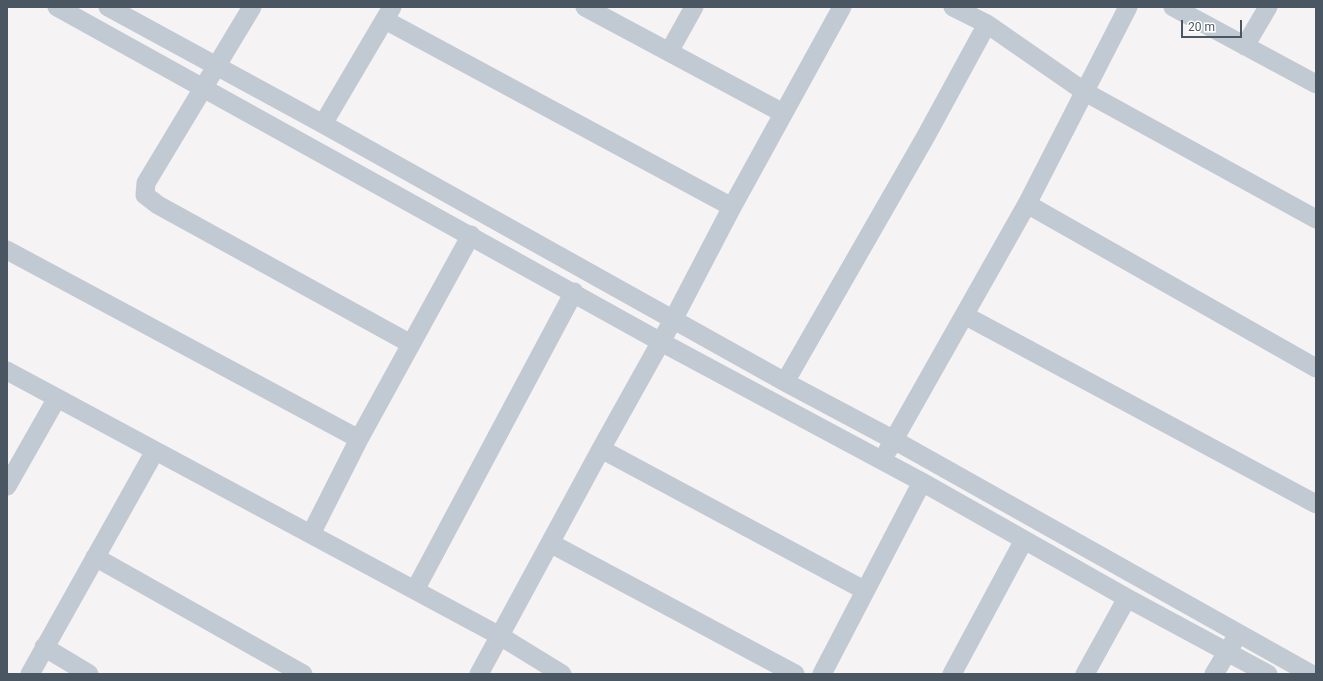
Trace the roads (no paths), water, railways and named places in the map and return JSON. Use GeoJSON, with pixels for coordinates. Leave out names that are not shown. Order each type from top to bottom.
{"type":"FeatureCollection","features":[{"type":"Feature","properties":{"kind":"street"},"geometry":{"type":"LineString","coordinates":[[57,7],[574,292],[661,342],[922,482],[1127,598],[1268,674]]}},
{"type":"Feature","properties":{"kind":"street"},"geometry":{"type":"LineString","coordinates":[[108,7],[323,124],[785,382],[894,440],[1311,674]]}},
{"type":"Feature","properties":{"kind":"street"},"geometry":{"type":"LineString","coordinates":[[252,7],[146,183],[145,195],[158,206],[411,344]]}},
{"type":"Feature","properties":{"kind":"street"},"geometry":{"type":"LineString","coordinates":[[584,7],[783,114]]}},
{"type":"Feature","properties":{"kind":"street"},"geometry":{"type":"LineString","coordinates":[[669,52],[694,7]]}},
{"type":"Feature","properties":{"kind":"street"},"geometry":{"type":"LineString","coordinates":[[479,674],[842,7]]}},
{"type":"Feature","properties":{"kind":"street"},"geometry":{"type":"LineString","coordinates":[[953,7],[987,24],[1085,92],[1316,219]]}},
{"type":"Feature","properties":{"kind":"street"},"geometry":{"type":"LineString","coordinates":[[882,461],[966,316],[1027,204],[1128,7]]}},
{"type":"Feature","properties":{"kind":"street"},"geometry":{"type":"LineString","coordinates":[[1173,7],[1316,84]]}},
{"type":"Feature","properties":{"kind":"street"},"geometry":{"type":"LineString","coordinates":[[1245,46],[1268,7]]}},
{"type":"Feature","properties":{"kind":"street"},"geometry":{"type":"LineString","coordinates":[[323,124],[388,14],[732,207]]}},
{"type":"Feature","properties":{"kind":"street"},"geometry":{"type":"LineString","coordinates":[[785,382],[922,143],[987,24]]}},
{"type":"Feature","properties":{"kind":"street"},"geometry":{"type":"LineString","coordinates":[[1027,204],[1316,368]]}},
{"type":"Feature","properties":{"kind":"street"},"geometry":{"type":"LineString","coordinates":[[311,534],[359,439],[471,235]]}},
{"type":"Feature","properties":{"kind":"street"},"geometry":{"type":"LineString","coordinates":[[7,250],[359,439]]}},
{"type":"Feature","properties":{"kind":"street"},"geometry":{"type":"LineString","coordinates":[[415,590],[574,292]]}},
{"type":"Feature","properties":{"kind":"street"},"geometry":{"type":"LineString","coordinates":[[966,316],[1316,504]]}},
{"type":"Feature","properties":{"kind":"street"},"geometry":{"type":"LineString","coordinates":[[7,371],[500,636],[562,674]]}},
{"type":"Feature","properties":{"kind":"street"},"geometry":{"type":"LineString","coordinates":[[7,486],[58,398]]}},
{"type":"Feature","properties":{"kind":"street"},"geometry":{"type":"LineString","coordinates":[[601,449],[864,590]]}},
{"type":"Feature","properties":{"kind":"street"},"geometry":{"type":"LineString","coordinates":[[30,674],[155,451]]}},
{"type":"Feature","properties":{"kind":"street"},"geometry":{"type":"LineString","coordinates":[[822,674],[864,590],[922,482]]}},
{"type":"Feature","properties":{"kind":"street"},"geometry":{"type":"LineString","coordinates":[[952,674],[1024,540]]}},
{"type":"Feature","properties":{"kind":"street"},"geometry":{"type":"LineString","coordinates":[[550,543],[795,674]]}},
{"type":"Feature","properties":{"kind":"street"},"geometry":{"type":"LineString","coordinates":[[95,557],[304,674]]}},
{"type":"Feature","properties":{"kind":"street"},"geometry":{"type":"LineString","coordinates":[[1085,674],[1127,598]]}},
{"type":"Feature","properties":{"kind":"street"},"geometry":{"type":"LineString","coordinates":[[1214,674],[1238,633]]}},
{"type":"Feature","properties":{"kind":"street"},"geometry":{"type":"LineString","coordinates":[[44,648],[89,674]]}}]}
